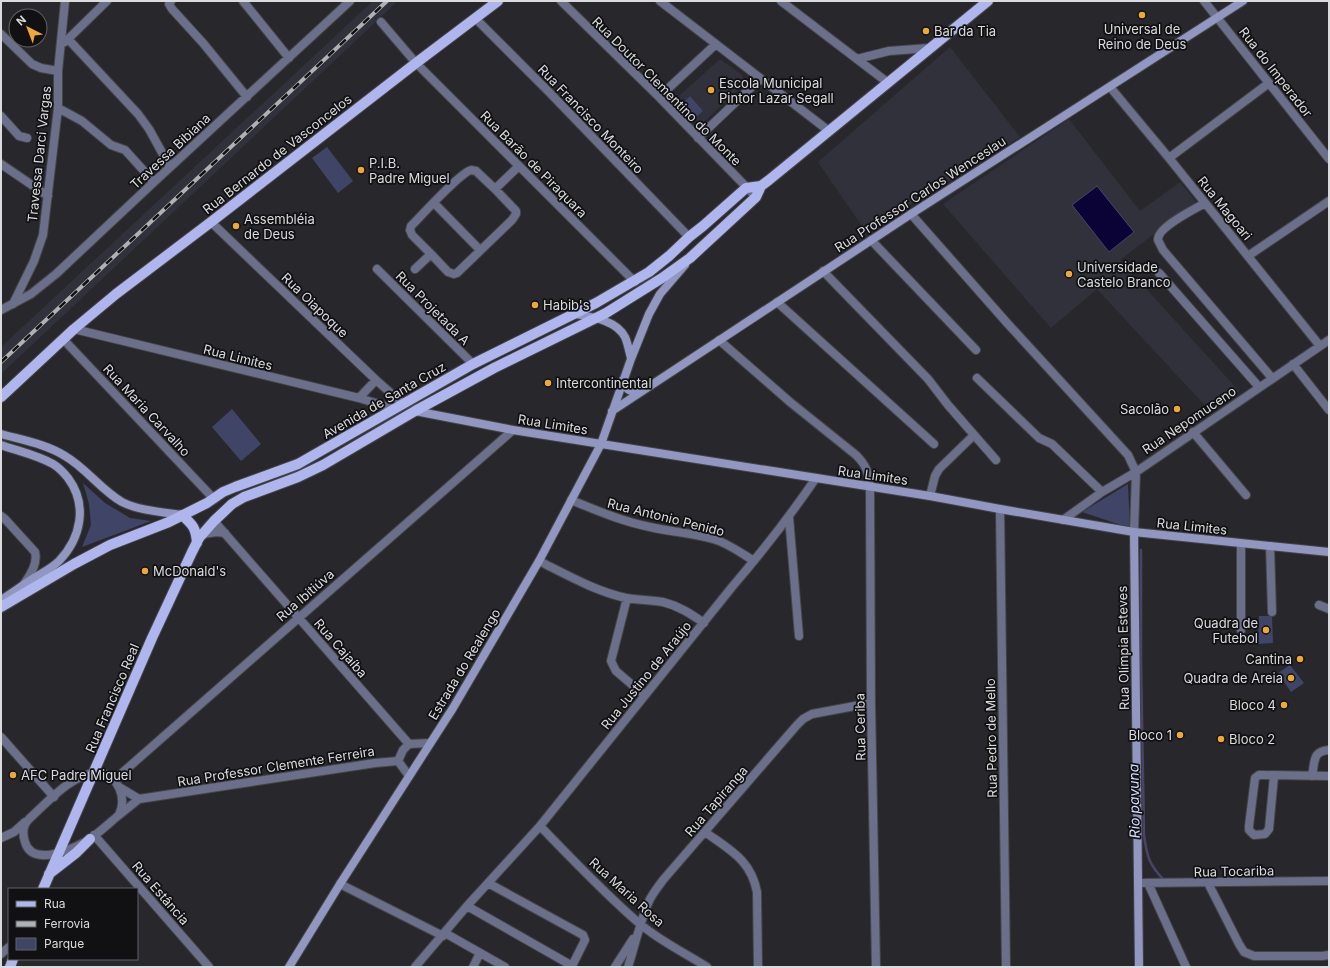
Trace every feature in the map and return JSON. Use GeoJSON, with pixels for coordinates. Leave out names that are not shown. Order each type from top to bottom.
{"type":"FeatureCollection","features":[{"type":"Feature","properties":{"kind":"main road","name":"Rua Bernardo de Vasconcelos"},"geometry":{"type":"LineString","coordinates":[[1,397],[74,329],[116,294],[498,1]]}},
{"type":"Feature","properties":{"kind":"main road","name":"Avenida de Santa Cruz"},"geometry":{"type":"LineString","coordinates":[[214,521],[232,504],[244,497],[298,477],[323,465],[415,410],[494,368],[596,318],[662,278],[690,258],[756,197],[761,186],[984,2]]}},
{"type":"Feature","properties":{"kind":"main road"},"geometry":{"type":"LineString","coordinates":[[746,188],[761,186]]}},
{"type":"Feature","properties":{"kind":"main road","name":"Avenida de Santa Cruz"},"geometry":{"type":"LineString","coordinates":[[1,607],[110,545],[182,515],[223,492],[298,464],[473,364],[575,314],[635,282],[669,256],[746,188]]}},
{"type":"Feature","properties":{"kind":"main road"},"geometry":{"type":"LineString","coordinates":[[182,515],[191,523],[196,532],[197,543]]}},
{"type":"Feature","properties":{"kind":"main road","name":"Rua Francisco Real"},"geometry":{"type":"LineString","coordinates":[[42,888],[152,638],[197,543],[214,521]]}},
{"type":"Feature","properties":{"kind":"main road"},"geometry":{"type":"LineString","coordinates":[[49,874],[76,853],[92,837]]}},
{"type":"Feature","properties":{"kind":"street","name":"Travessa Darci Vargas"},"geometry":{"type":"LineString","coordinates":[[14,304],[39,250],[43,235],[58,108],[58,71],[65,1]]}},
{"type":"Feature","properties":{"kind":"street"},"geometry":{"type":"LineString","coordinates":[[61,46],[107,1]]}},
{"type":"Feature","properties":{"kind":"street"},"geometry":{"type":"LineString","coordinates":[[243,1],[289,58]]}},
{"type":"Feature","properties":{"kind":"street","name":"Travessa Bibiana"},"geometry":{"type":"LineString","coordinates":[[1,310],[31,294],[56,274],[350,1]]}},
{"type":"Feature","properties":{"kind":"street","name":"Rua Doutor Clementino do Monte"},"geometry":{"type":"LineString","coordinates":[[561,1],[756,197]]}},
{"type":"Feature","properties":{"kind":"street"},"geometry":{"type":"LineString","coordinates":[[660,1],[829,131]]}},
{"type":"Feature","properties":{"kind":"street"},"geometry":{"type":"LineString","coordinates":[[781,1],[887,82]]}},
{"type":"Feature","properties":{"kind":"street","name":"Rua do Imperador"},"geometry":{"type":"LineString","coordinates":[[1204,1],[1329,159]]}},
{"type":"Feature","properties":{"kind":"street","name":"Rua Professor Carlos Wenceslau"},"geometry":{"type":"LineString","coordinates":[[612,411],[823,271],[1244,1]]}},
{"type":"Feature","properties":{"kind":"street"},"geometry":{"type":"LineString","coordinates":[[170,2],[172,9],[247,97]]}},
{"type":"Feature","properties":{"kind":"street","name":"Rua Francisco Monteiro"},"geometry":{"type":"LineString","coordinates":[[474,18],[548,91],[689,237]]}},
{"type":"Feature","properties":{"kind":"street","name":"Rua Barão de Piraquara"},"geometry":{"type":"LineString","coordinates":[[381,22],[416,63],[635,282]]}},
{"type":"Feature","properties":{"kind":"street"},"geometry":{"type":"LineString","coordinates":[[1,34],[32,64],[41,68],[58,71]]}},
{"type":"Feature","properties":{"kind":"street"},"geometry":{"type":"LineString","coordinates":[[68,39],[145,124],[158,143],[170,167]]}},
{"type":"Feature","properties":{"kind":"street"},"geometry":{"type":"LineString","coordinates":[[659,98],[716,44]]}},
{"type":"Feature","properties":{"kind":"street"},"geometry":{"type":"LineString","coordinates":[[857,59],[889,51],[929,48]]}},
{"type":"Feature","properties":{"kind":"street"},"geometry":{"type":"LineString","coordinates":[[698,138],[760,79]]}},
{"type":"Feature","properties":{"kind":"street"},"geometry":{"type":"LineString","coordinates":[[1169,158],[1269,83]]}},
{"type":"Feature","properties":{"kind":"street","name":"Rua Magoari"},"geometry":{"type":"LineString","coordinates":[[1110,87],[1320,346]]}},
{"type":"Feature","properties":{"kind":"street"},"geometry":{"type":"LineString","coordinates":[[58,108],[82,121],[111,145],[125,150],[154,182]]}},
{"type":"Feature","properties":{"kind":"street"},"geometry":{"type":"LineString","coordinates":[[1,116],[19,136],[26,138]]}},
{"type":"Feature","properties":{"kind":"street"},"geometry":{"type":"LineString","coordinates":[[1,164],[48,196]]}},
{"type":"Feature","properties":{"kind":"street"},"geometry":{"type":"LineString","coordinates":[[495,189],[519,166]]}},
{"type":"Feature","properties":{"kind":"street"},"geometry":{"type":"LineString","coordinates":[[471,170],[476,171],[495,189],[514,208],[516,214],[512,220],[454,274],[448,272],[412,235],[410,230],[411,226],[434,203],[465,173],[471,170]]}},
{"type":"Feature","properties":{"kind":"street"},"geometry":{"type":"LineString","coordinates":[[1248,256],[1329,201]]}},
{"type":"Feature","properties":{"kind":"street"},"geometry":{"type":"LineString","coordinates":[[434,203],[480,250]]}},
{"type":"Feature","properties":{"kind":"street"},"geometry":{"type":"LineString","coordinates":[[1205,203],[1174,221],[1159,233],[1157,237],[1158,240],[1164,250],[1272,378]]}},
{"type":"Feature","properties":{"kind":"street"},"geometry":{"type":"LineString","coordinates":[[911,214],[1013,329],[1123,449],[1133,463],[1136,472]]}},
{"type":"Feature","properties":{"kind":"street","name":"Rua Oiapoque"},"geometry":{"type":"LineString","coordinates":[[211,222],[376,380],[399,406]]}},
{"type":"Feature","properties":{"kind":"street"},"geometry":{"type":"LineString","coordinates":[[871,240],[976,350]]}},
{"type":"Feature","properties":{"kind":"street"},"geometry":{"type":"LineString","coordinates":[[415,269],[431,254]]}},
{"type":"Feature","properties":{"kind":"street","name":"Estrada do Realengo"},"geometry":{"type":"LineString","coordinates":[[289,967],[340,884],[453,708],[539,561],[601,444],[631,359],[654,302],[690,258]]}},
{"type":"Feature","properties":{"kind":"street","name":"Rua Projetada A"},"geometry":{"type":"LineString","coordinates":[[377,269],[473,364]]}},
{"type":"Feature","properties":{"kind":"street"},"geometry":{"type":"LineString","coordinates":[[823,271],[928,379],[996,460]]}},
{"type":"Feature","properties":{"kind":"street"},"geometry":{"type":"LineString","coordinates":[[1159,273],[1257,388]]}},
{"type":"Feature","properties":{"kind":"street"},"geometry":{"type":"LineString","coordinates":[[776,302],[934,444]]}},
{"type":"Feature","properties":{"kind":"street"},"geometry":{"type":"LineString","coordinates":[[575,314],[596,318],[608,322],[617,328],[624,335],[631,359]]}},
{"type":"Feature","properties":{"kind":"street","name":"Rua Limites"},"geometry":{"type":"LineString","coordinates":[[74,329],[359,398],[399,406]]}},
{"type":"Feature","properties":{"kind":"street","name":"Rua Maria Carvalho"},"geometry":{"type":"LineString","coordinates":[[63,339],[214,498]]}},
{"type":"Feature","properties":{"kind":"street","name":"Rua Ceriba"},"geometry":{"type":"LineString","coordinates":[[719,340],[790,402],[840,441],[864,462],[868,470],[870,487],[871,703],[876,967]]}},
{"type":"Feature","properties":{"kind":"street","name":"Rua Nepomuceno"},"geometry":{"type":"LineString","coordinates":[[1063,520],[1102,492],[1136,472],[1329,340]]}},
{"type":"Feature","properties":{"kind":"street"},"geometry":{"type":"LineString","coordinates":[[1293,364],[1329,410]]}},
{"type":"Feature","properties":{"kind":"street"},"geometry":{"type":"LineString","coordinates":[[977,378],[1039,438],[1052,444],[1102,492]]}},
{"type":"Feature","properties":{"kind":"street"},"geometry":{"type":"LineString","coordinates":[[359,398],[376,380]]}},
{"type":"Feature","properties":{"kind":"street"},"geometry":{"type":"LineString","coordinates":[[624,380],[625,386],[628,390],[634,392],[642,391]]}},
{"type":"Feature","properties":{"kind":"street","name":"Rua Limites"},"geometry":{"type":"LineString","coordinates":[[415,410],[512,430],[930,496],[1134,532],[1329,552]]}},
{"type":"Feature","properties":{"kind":"street","name":"Rua Ibitiúva"},"geometry":{"type":"LineString","coordinates":[[116,783],[298,617],[512,430]]}},
{"type":"Feature","properties":{"kind":"street"},"geometry":{"type":"LineString","coordinates":[[1193,432],[1246,495]]}},
{"type":"Feature","properties":{"kind":"street"},"geometry":{"type":"LineString","coordinates":[[1,434],[64,455],[122,502],[135,507],[182,515]]}},
{"type":"Feature","properties":{"kind":"street"},"geometry":{"type":"LineString","coordinates":[[930,496],[935,476],[939,468],[974,435]]}},
{"type":"Feature","properties":{"kind":"street"},"geometry":{"type":"LineString","coordinates":[[1,445],[54,464],[66,475],[74,486],[80,506],[80,519],[76,533],[71,545],[58,561],[1,600]]}},
{"type":"Feature","properties":{"kind":"street","name":"Rua Olímpia Esteves"},"geometry":{"type":"LineString","coordinates":[[1136,472],[1134,532],[1139,967]]}},
{"type":"Feature","properties":{"kind":"street","name":"Rua Justino de Araújo"},"geometry":{"type":"LineString","coordinates":[[415,967],[540,826],[754,562],[789,517],[816,478]]}},
{"type":"Feature","properties":{"kind":"street","name":"Rua Antonio Penido"},"geometry":{"type":"LineString","coordinates":[[571,500],[605,515],[651,528],[713,539],[725,544],[754,562]]}},
{"type":"Feature","properties":{"kind":"street","name":"Rua Pedro de Mello"},"geometry":{"type":"LineString","coordinates":[[1000,509],[1006,967]]}},
{"type":"Feature","properties":{"kind":"street"},"geometry":{"type":"LineString","coordinates":[[1,516],[35,552],[36,559],[34,566],[24,584]]}},
{"type":"Feature","properties":{"kind":"street"},"geometry":{"type":"LineString","coordinates":[[789,517],[799,636]]}},
{"type":"Feature","properties":{"kind":"street","name":"Rua Cajaíba"},"geometry":{"type":"LineString","coordinates":[[214,521],[409,744]]}},
{"type":"Feature","properties":{"kind":"street"},"geometry":{"type":"LineString","coordinates":[[203,534],[218,532],[224,533]]}},
{"type":"Feature","properties":{"kind":"street"},"geometry":{"type":"LineString","coordinates":[[1241,544],[1241,630]]}},
{"type":"Feature","properties":{"kind":"street"},"geometry":{"type":"LineString","coordinates":[[1270,546],[1272,612]]}},
{"type":"Feature","properties":{"kind":"street"},"geometry":{"type":"LineString","coordinates":[[539,561],[591,587],[627,598],[662,602],[675,606],[704,623]]}},
{"type":"Feature","properties":{"kind":"street"},"geometry":{"type":"LineString","coordinates":[[627,598],[611,661],[616,671],[644,696]]}},
{"type":"Feature","properties":{"kind":"street"},"geometry":{"type":"LineString","coordinates":[[1319,605],[1329,609]]}},
{"type":"Feature","properties":{"kind":"street","name":"Rua Tapiranga"},"geometry":{"type":"LineString","coordinates":[[628,967],[648,902],[653,893],[797,724],[812,714],[871,703]]}},
{"type":"Feature","properties":{"kind":"street"},"geometry":{"type":"LineString","coordinates":[[1,737],[54,797]]}},
{"type":"Feature","properties":{"kind":"street"},"geometry":{"type":"LineString","coordinates":[[409,776],[398,761],[403,750],[409,744],[430,743]]}},
{"type":"Feature","properties":{"kind":"street"},"geometry":{"type":"LineString","coordinates":[[1312,776],[1316,755],[1318,752],[1329,750]]}},
{"type":"Feature","properties":{"kind":"street","name":"Rua Professor Clemente Ferreira"},"geometry":{"type":"LineString","coordinates":[[26,846],[38,855],[49,855],[81,844],[92,837],[139,799],[375,762],[398,761]]}},
{"type":"Feature","properties":{"kind":"street"},"geometry":{"type":"LineString","coordinates":[[3,837],[14,832],[71,782],[80,777],[94,773],[103,773],[139,799]]}},
{"type":"Feature","properties":{"kind":"street"},"geometry":{"type":"LineString","coordinates":[[1274,776],[1269,829],[1265,834],[1254,835],[1249,830],[1249,826],[1255,778],[1259,775],[1329,776]]}},
{"type":"Feature","properties":{"kind":"street"},"geometry":{"type":"LineString","coordinates":[[116,783],[122,802],[119,815]]}},
{"type":"Feature","properties":{"kind":"street"},"geometry":{"type":"LineString","coordinates":[[26,822],[23,832],[26,846]]}},
{"type":"Feature","properties":{"kind":"street","name":"Rua Maria Rosa"},"geometry":{"type":"LineString","coordinates":[[540,826],[640,927],[707,967]]}},
{"type":"Feature","properties":{"kind":"street"},"geometry":{"type":"LineString","coordinates":[[705,832],[742,860],[750,870],[755,880],[757,892],[758,967]]}},
{"type":"Feature","properties":{"kind":"street"},"geometry":{"type":"LineString","coordinates":[[3,837],[16,839],[26,846]]}},
{"type":"Feature","properties":{"kind":"street","name":"Rua Estância"},"geometry":{"type":"LineString","coordinates":[[92,837],[138,888]]}},
{"type":"Feature","properties":{"kind":"street","name":"Rua Tocariba"},"geometry":{"type":"LineString","coordinates":[[1138,883],[1329,881]]}},
{"type":"Feature","properties":{"kind":"street"},"geometry":{"type":"LineString","coordinates":[[468,906],[569,964],[573,964],[585,940],[583,935],[488,883]]}},
{"type":"Feature","properties":{"kind":"street"},"geometry":{"type":"LineString","coordinates":[[1148,883],[1186,967]]}},
{"type":"Feature","properties":{"kind":"street"},"geometry":{"type":"LineString","coordinates":[[1208,883],[1244,952],[1254,956],[1329,955]]}},
{"type":"Feature","properties":{"kind":"street"},"geometry":{"type":"LineString","coordinates":[[340,884],[444,934],[505,967]]}},
{"type":"Feature","properties":{"kind":"street","name":"Rua Estância"},"geometry":{"type":"LineString","coordinates":[[138,888],[209,967]]}},
{"type":"Feature","properties":{"kind":"street"},"geometry":{"type":"LineString","coordinates":[[615,967],[640,927]]}},
{"type":"Feature","properties":{"kind":"street"},"geometry":{"type":"LineString","coordinates":[[473,967],[480,953]]}},
{"type":"Feature","properties":{"kind":"shaded area"},"geometry":{"type":"Polygon","coordinates":[[[373,1],[398,1],[1,374],[1,347],[373,1]]]}},
{"type":"Feature","properties":{"kind":"shaded area"},"geometry":{"type":"Polygon","coordinates":[[[950,47],[1020,137],[866,232],[818,162],[950,47]]]}},
{"type":"Feature","properties":{"kind":"shaded area","name":"Escola Municipal Pintor Lazar Segall"},"geometry":{"type":"Polygon","coordinates":[[[719,60],[742,75],[744,81],[741,87],[704,122],[699,123],[679,103],[678,98],[719,60]]]}},
{"type":"Feature","properties":{"kind":"shaded area","name":"Universidade Castelo Branco"},"geometry":{"type":"Polygon","coordinates":[[[1069,119],[1140,211],[1180,182],[1196,202],[1120,260],[1239,391],[1211,412],[1097,289],[1051,328],[943,204],[1069,119]]]}},
{"type":"Feature","properties":{"kind":"shaded area"},"geometry":{"type":"Polygon","coordinates":[[[1097,186],[1134,232],[1109,252],[1072,205],[1097,186]]]}},
{"type":"Feature","properties":{"kind":"green space"},"geometry":{"type":"Polygon","coordinates":[[[690,96],[703,111],[696,117],[683,103],[690,96]]]}},
{"type":"Feature","properties":{"kind":"green space"},"geometry":{"type":"Polygon","coordinates":[[[327,147],[353,181],[338,193],[312,158],[327,147]]]}},
{"type":"Feature","properties":{"kind":"green space"},"geometry":{"type":"Polygon","coordinates":[[[232,409],[261,444],[241,461],[212,427],[232,409]]]}},
{"type":"Feature","properties":{"kind":"green space"},"geometry":{"type":"Polygon","coordinates":[[[83,483],[105,503],[130,518],[151,521],[82,547],[91,525],[89,504],[83,483]]]}},
{"type":"Feature","properties":{"kind":"green space"},"geometry":{"type":"Polygon","coordinates":[[[1128,484],[1130,528],[1082,512],[1128,484]]]}},
{"type":"Feature","properties":{"kind":"green space","name":"Quadra de Futebol"},"geometry":{"type":"Polygon","coordinates":[[[1259,616],[1272,616],[1273,643],[1258,644],[1259,616]]]}},
{"type":"Feature","properties":{"kind":"green space","name":"Quadra de Areia"},"geometry":{"type":"Polygon","coordinates":[[[1290,665],[1304,683],[1291,692],[1278,673],[1290,665]]]}},
{"type":"Feature","properties":{"kind":"waterway","name":"Rio pavuna"},"geometry":{"type":"LineString","coordinates":[[1141,550],[1144,835],[1146,849],[1152,865],[1165,881]]}},
{"type":"Feature","properties":{"kind":"railway"},"geometry":{"type":"LineString","coordinates":[[1,362],[387,1]]}},
{"type":"Feature","properties":{"kind":"place","name":"Universal de Reino de Deus"},"geometry":{"type":"Point","coordinates":[1142,15]}},
{"type":"Feature","properties":{"kind":"place","name":"Bar da Tia"},"geometry":{"type":"Point","coordinates":[926,31]}},
{"type":"Feature","properties":{"kind":"place","name":"Escola Municipal Pintor Lazar Segall"},"geometry":{"type":"Point","coordinates":[711,90]}},
{"type":"Feature","properties":{"kind":"place","name":"P.I.B. Padre Miguel"},"geometry":{"type":"Point","coordinates":[361,170]}},
{"type":"Feature","properties":{"kind":"place","name":"Assembléia de Deus"},"geometry":{"type":"Point","coordinates":[236,226]}},
{"type":"Feature","properties":{"kind":"place","name":"Universidade Castelo Branco"},"geometry":{"type":"Point","coordinates":[1069,274]}},
{"type":"Feature","properties":{"kind":"place","name":"Habib's"},"geometry":{"type":"Point","coordinates":[535,305]}},
{"type":"Feature","properties":{"kind":"place","name":"Intercontinental"},"geometry":{"type":"Point","coordinates":[548,383]}},
{"type":"Feature","properties":{"kind":"place","name":"Sacolão"},"geometry":{"type":"Point","coordinates":[1177,409]}},
{"type":"Feature","properties":{"kind":"place","name":"McDonald's"},"geometry":{"type":"Point","coordinates":[145,571]}},
{"type":"Feature","properties":{"kind":"place","name":"Quadra de Futebol"},"geometry":{"type":"Point","coordinates":[1266,630]}},
{"type":"Feature","properties":{"kind":"place","name":"Cantina"},"geometry":{"type":"Point","coordinates":[1300,659]}},
{"type":"Feature","properties":{"kind":"place","name":"Quadra de Areia"},"geometry":{"type":"Point","coordinates":[1291,678]}},
{"type":"Feature","properties":{"kind":"place","name":"Bloco 4"},"geometry":{"type":"Point","coordinates":[1284,705]}},
{"type":"Feature","properties":{"kind":"place","name":"Bloco 1"},"geometry":{"type":"Point","coordinates":[1180,735]}},
{"type":"Feature","properties":{"kind":"place","name":"Bloco 2"},"geometry":{"type":"Point","coordinates":[1221,739]}},
{"type":"Feature","properties":{"kind":"place","name":"AFC Padre Miguel"},"geometry":{"type":"Point","coordinates":[13,775]}}]}
